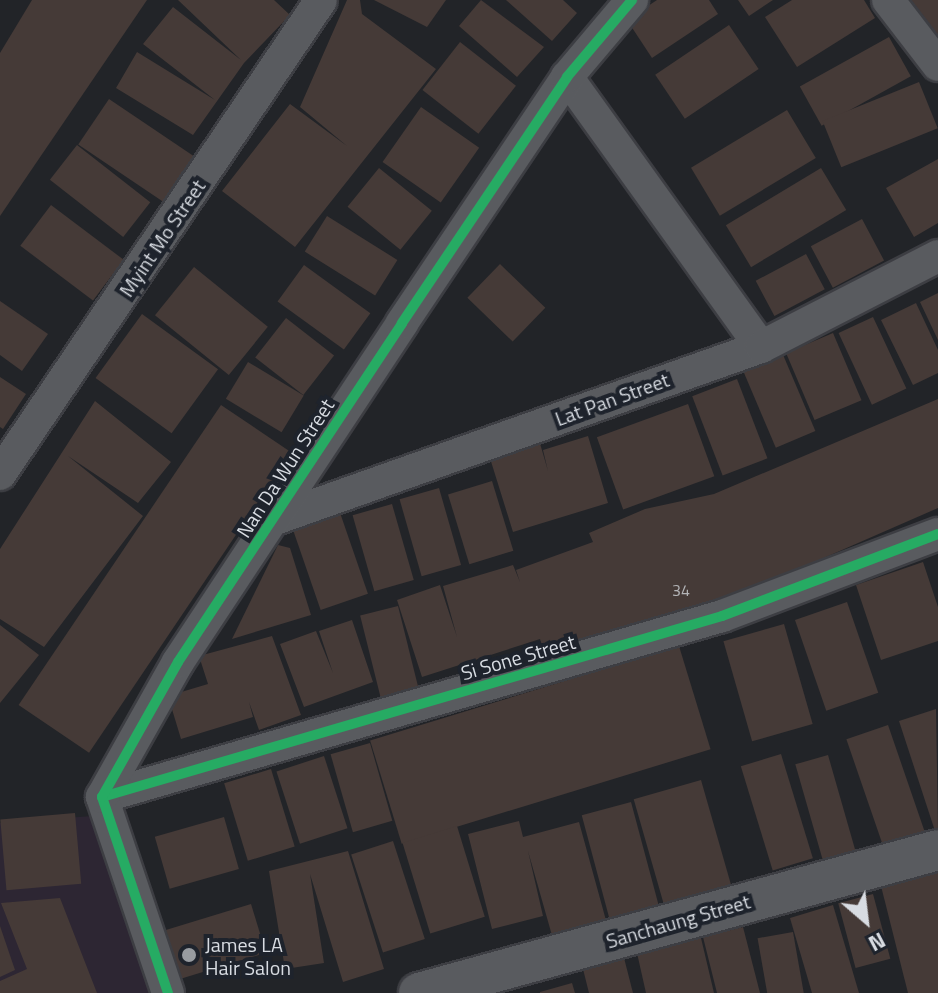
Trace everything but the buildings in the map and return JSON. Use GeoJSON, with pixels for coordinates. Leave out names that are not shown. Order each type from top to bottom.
{"type":"FeatureCollection","features":[{"type":"Feature","properties":{"kind":"street","name":"Myint Mo Street"},"geometry":{"type":"LineString","coordinates":[[0,474],[321,0]]}},
{"type":"Feature","properties":{"kind":"street","name":"Nan Da Wun Street"},"geometry":{"type":"LineString","coordinates":[[102,797],[178,662],[567,77],[632,0]]}},
{"type":"Feature","properties":{"kind":"street"},"geometry":{"type":"LineString","coordinates":[[888,0],[938,65]]}},
{"type":"Feature","properties":{"kind":"street"},"geometry":{"type":"LineString","coordinates":[[567,77],[761,347]]}},
{"type":"Feature","properties":{"kind":"street","name":"Lat Pan Street"},"geometry":{"type":"LineString","coordinates":[[275,519],[761,347],[938,256]]}},
{"type":"Feature","properties":{"kind":"street","name":"Si Sone Street"},"geometry":{"type":"LineString","coordinates":[[102,797],[722,616],[938,534]]}},
{"type":"Feature","properties":{"kind":"street"},"geometry":{"type":"LineString","coordinates":[[102,797],[168,993]]}},
{"type":"Feature","properties":{"kind":"street","name":"Sanchaung Street"},"geometry":{"type":"LineString","coordinates":[[419,993],[938,850]]}},
{"type":"Feature","properties":{"kind":"shaded area"},"geometry":{"type":"Polygon","coordinates":[[[92,816],[152,993],[0,993],[0,823],[92,816]]]}},
{"type":"Feature","properties":{"kind":"cycle path"},"geometry":{"type":"LineString","coordinates":[[168,993],[102,797],[178,662],[402,323],[567,77],[632,0]]}},
{"type":"Feature","properties":{"kind":"cycle path"},"geometry":{"type":"LineString","coordinates":[[102,797],[722,616],[938,534]]}},
{"type":"Feature","properties":{"kind":"place","name":"James LA Hair Salon"},"geometry":{"type":"Point","coordinates":[189,955]}}]}
